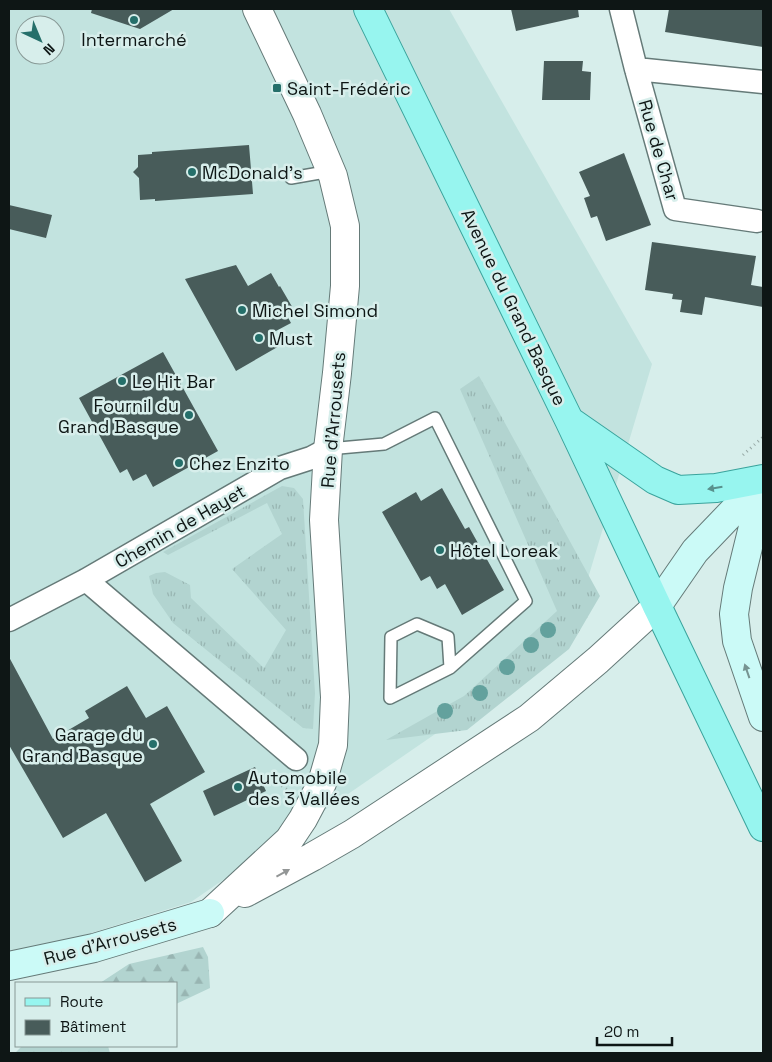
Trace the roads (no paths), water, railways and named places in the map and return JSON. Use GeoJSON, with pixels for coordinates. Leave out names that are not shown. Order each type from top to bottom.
{"type":"FeatureCollection","features":[{"type":"Feature","properties":{"kind":"main road","name":"Avenue du Grand Basque"},"geometry":{"type":"LineString","coordinates":[[368,9],[569,420],[763,827]]}},
{"type":"Feature","properties":{"kind":"main road"},"geometry":{"type":"LineString","coordinates":[[569,420],[655,480],[678,490],[711,488],[763,480]]}},
{"type":"Feature","properties":{"kind":"main road"},"geometry":{"type":"LineString","coordinates":[[657,606],[695,551],[763,480]]}},
{"type":"Feature","properties":{"kind":"main road"},"geometry":{"type":"LineString","coordinates":[[763,486],[738,588],[734,614],[737,641],[763,717]]}},
{"type":"Feature","properties":{"kind":"main road","name":"Rue d'Arrousets"},"geometry":{"type":"LineString","coordinates":[[9,966],[94,948],[210,913]]}},
{"type":"Feature","properties":{"kind":"street","name":"Rue d'Arrousets"},"geometry":{"type":"LineString","coordinates":[[210,913],[289,840],[303,819],[322,783],[333,745],[335,697],[324,520],[328,448],[345,286],[345,226],[331,171],[307,114],[257,9]]}},
{"type":"Feature","properties":{"kind":"street","name":"Rue de Char"},"geometry":{"type":"LineString","coordinates":[[621,9],[675,209],[757,221]]}},
{"type":"Feature","properties":{"kind":"street","name":"Rue de Char"},"geometry":{"type":"LineString","coordinates":[[636,69],[763,82]]}},
{"type":"Feature","properties":{"kind":"street","name":"Chemin de Hayet"},"geometry":{"type":"LineString","coordinates":[[9,620],[86,580],[280,468],[311,458],[328,448]]}},
{"type":"Feature","properties":{"kind":"street"},"geometry":{"type":"LineString","coordinates":[[86,580],[296,759]]}},
{"type":"Feature","properties":{"kind":"street","name":"Rue d'Arrousets"},"geometry":{"type":"LineString","coordinates":[[210,913],[312,858],[352,834],[529,718],[598,660],[657,606]]}},
{"type":"Feature","properties":{"kind":"street"},"geometry":{"type":"LineString","coordinates":[[289,840],[312,858]]}},
{"type":"Feature","properties":{"kind":"lane"},"geometry":{"type":"LineString","coordinates":[[291,178],[331,171]]}},
{"type":"Feature","properties":{"kind":"lane"},"geometry":{"type":"LineString","coordinates":[[328,448],[384,444],[435,418],[526,601],[450,668],[390,698],[391,637],[417,624],[448,637],[450,668]]}},
{"type":"Feature","properties":{"kind":"place","name":"Intermarché"},"geometry":{"type":"Point","coordinates":[134,20]}},
{"type":"Feature","properties":{"kind":"place","name":"Saint-Frédéric"},"geometry":{"type":"Point","coordinates":[277,88]}},
{"type":"Feature","properties":{"kind":"place","name":"McDonald's"},"geometry":{"type":"Point","coordinates":[192,172]}},
{"type":"Feature","properties":{"kind":"place","name":"Michel Simond"},"geometry":{"type":"Point","coordinates":[242,310]}},
{"type":"Feature","properties":{"kind":"place","name":"Must"},"geometry":{"type":"Point","coordinates":[259,338]}},
{"type":"Feature","properties":{"kind":"place","name":"Le Hit Bar"},"geometry":{"type":"Point","coordinates":[122,381]}},
{"type":"Feature","properties":{"kind":"place","name":"Fournil du Grand Basque"},"geometry":{"type":"Point","coordinates":[189,415]}},
{"type":"Feature","properties":{"kind":"place","name":"Chez Enzito"},"geometry":{"type":"Point","coordinates":[179,463]}},
{"type":"Feature","properties":{"kind":"place","name":"Hôtel Loreak"},"geometry":{"type":"Point","coordinates":[440,550]}},
{"type":"Feature","properties":{"kind":"place","name":"Garage du Grand Basque"},"geometry":{"type":"Point","coordinates":[153,744]}},
{"type":"Feature","properties":{"kind":"place","name":"Automobile des 3 Vallées"},"geometry":{"type":"Point","coordinates":[238,787]}}]}
